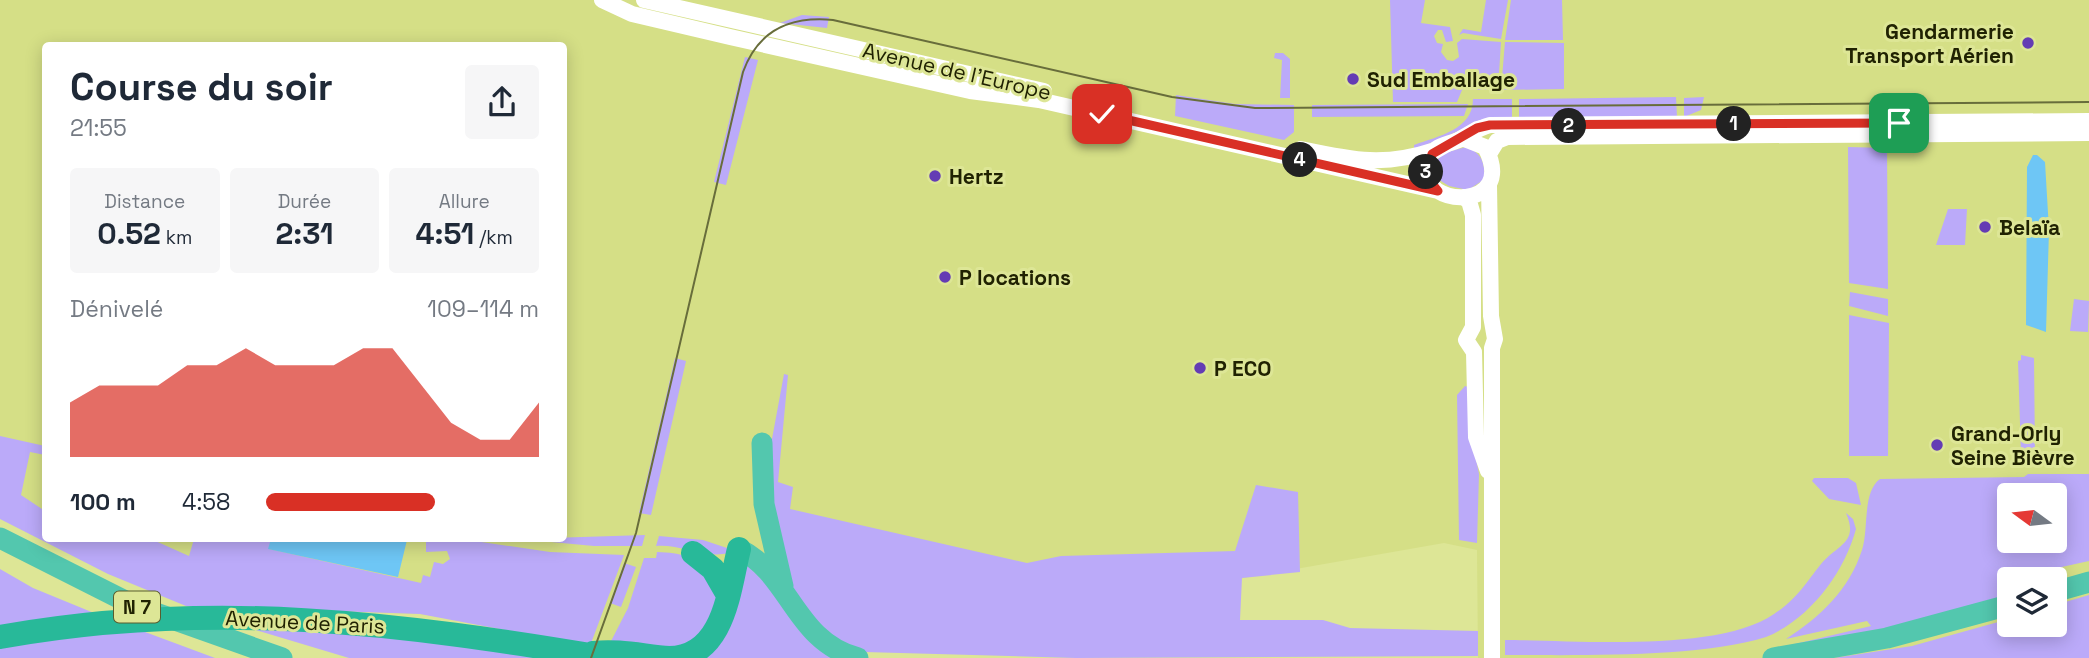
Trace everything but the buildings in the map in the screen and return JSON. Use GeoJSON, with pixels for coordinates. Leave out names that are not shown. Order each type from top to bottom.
{"type":"FeatureCollection","features":[{"type":"Feature","properties":{"kind":"highway"},"geometry":{"type":"LineString","coordinates":[[762,443],[762,483],[767,529],[788,601]]}},
{"type":"Feature","properties":{"kind":"highway","name":"N 7"},"geometry":{"type":"LineString","coordinates":[[0,538],[132,605],[282,658]]}},
{"type":"Feature","properties":{"kind":"highway"},"geometry":{"type":"LineString","coordinates":[[582,654],[615,651],[672,658],[685,656],[707,644],[716,632],[739,549],[760,563],[816,636],[831,648],[858,658]]}},
{"type":"Feature","properties":{"kind":"highway"},"geometry":{"type":"LineString","coordinates":[[693,553],[713,569],[728,595]]}},
{"type":"Feature","properties":{"kind":"highway","name":"N 7"},"geometry":{"type":"LineString","coordinates":[[0,554],[97,604],[235,658]]}},
{"type":"Feature","properties":{"kind":"highway"},"geometry":{"type":"LineString","coordinates":[[2067,588],[2089,582]]}},
{"type":"Feature","properties":{"kind":"highway"},"geometry":{"type":"LineString","coordinates":[[1773,658],[1913,632],[1997,608]]}},
{"type":"Feature","properties":{"kind":"highway","name":"Avenue de Paris"},"geometry":{"type":"LineString","coordinates":[[0,637],[45,629],[186,616],[273,616],[359,622],[608,658]]}},
{"type":"Feature","properties":{"kind":"street"},"geometry":{"type":"LineString","coordinates":[[602,0],[632,14],[748,32]]}},
{"type":"Feature","properties":{"kind":"street","name":"Avenue de l'Europe"},"geometry":{"type":"LineString","coordinates":[[644,0],[850,64],[970,91],[1030,98],[1438,191]]}},
{"type":"Feature","properties":{"kind":"street","name":"Avenue de l'Europe"},"geometry":{"type":"LineString","coordinates":[[748,32],[1354,160],[1388,162],[1435,150]]}},
{"type":"Feature","properties":{"kind":"street"},"geometry":{"type":"LineString","coordinates":[[1490,476],[1476,437],[1474,352],[1466,340],[1473,327],[1473,215],[1469,201],[1438,191],[1426,176],[1429,158],[1435,150],[1477,128],[1490,125],[2089,121]]}},
{"type":"Feature","properties":{"kind":"street"},"geometry":{"type":"LineString","coordinates":[[1492,658],[1490,476],[1492,348],[1495,339],[1492,330],[1489,154],[1495,144],[1507,137],[2089,133]]}},
{"type":"Feature","properties":{"kind":"street"},"geometry":{"type":"LineString","coordinates":[[1462,138],[1480,143],[1489,154]]}},
{"type":"Feature","properties":{"kind":"street"},"geometry":{"type":"LineString","coordinates":[[1463,197],[1482,192],[1489,184]]}},
{"type":"Feature","properties":{"kind":"street"},"geometry":{"type":"LineString","coordinates":[[1473,327],[1483,325],[1492,330]]}},
{"type":"Feature","properties":{"kind":"street"},"geometry":{"type":"LineString","coordinates":[[1474,352],[1483,354],[1492,348]]}},
{"type":"Feature","properties":{"kind":"shaded area"},"geometry":{"type":"Polygon","coordinates":[[[0,0],[2089,0],[2089,658],[1478,658],[1477,550],[1444,543],[981,624],[678,652],[420,614],[201,606],[88,542],[567,542],[567,42],[42,42],[42,516],[0,492],[0,0]]]}},
{"type":"Feature","properties":{"kind":"shaded area"},"geometry":{"type":"Polygon","coordinates":[[[1390,0],[1425,0],[1421,23],[1450,27],[1453,41],[1446,42],[1442,30],[1438,30],[1434,36],[1437,43],[1443,44],[1441,52],[1447,60],[1453,61],[1459,57],[1457,43],[1462,39],[1501,42],[1498,90],[1462,90],[1457,102],[1393,102],[1390,0]]]}},
{"type":"Feature","properties":{"kind":"shaded area"},"geometry":{"type":"Polygon","coordinates":[[[1486,0],[1508,0],[1501,39],[1463,33],[1459,35],[1463,29],[1481,32],[1486,0]]]}},
{"type":"Feature","properties":{"kind":"shaded area"},"geometry":{"type":"Polygon","coordinates":[[[1511,0],[1562,0],[1563,40],[1505,40],[1511,0]]]}},
{"type":"Feature","properties":{"kind":"shaded area"},"geometry":{"type":"Polygon","coordinates":[[[802,15],[829,17],[827,28],[780,23],[802,15]]]}},
{"type":"Feature","properties":{"kind":"shaded area"},"geometry":{"type":"Polygon","coordinates":[[[1505,42],[1564,43],[1564,89],[1501,90],[1505,42]]]}},
{"type":"Feature","properties":{"kind":"shaded area"},"geometry":{"type":"Polygon","coordinates":[[[1275,53],[1283,53],[1290,59],[1290,98],[1280,98],[1282,60],[1274,58],[1275,53]]]}},
{"type":"Feature","properties":{"kind":"shaded area"},"geometry":{"type":"Polygon","coordinates":[[[745,57],[758,60],[726,185],[714,182],[745,57]]]}},
{"type":"Feature","properties":{"kind":"shaded area"},"geometry":{"type":"Polygon","coordinates":[[[1176,95],[1235,104],[1294,105],[1294,132],[1284,140],[1175,116],[1176,95]]]}},
{"type":"Feature","properties":{"kind":"shaded area"},"geometry":{"type":"Polygon","coordinates":[[[1676,97],[1677,117],[1519,121],[1519,99],[1676,97]]]}},
{"type":"Feature","properties":{"kind":"shaded area"},"geometry":{"type":"Polygon","coordinates":[[[1704,97],[1701,110],[1684,117],[1684,98],[1704,97]]]}},
{"type":"Feature","properties":{"kind":"shaded area"},"geometry":{"type":"Polygon","coordinates":[[[1473,99],[1512,99],[1512,121],[1477,123],[1414,150],[1414,145],[1443,135],[1461,125],[1471,110],[1473,99]]]}},
{"type":"Feature","properties":{"kind":"shaded area"},"geometry":{"type":"Polygon","coordinates":[[[1468,104],[1464,116],[1312,117],[1312,105],[1468,104]]]}},
{"type":"Feature","properties":{"kind":"shaded area"},"geometry":{"type":"Polygon","coordinates":[[[1466,147],[1482,159],[1485,179],[1468,190],[1449,186],[1436,178],[1433,164],[1444,153],[1466,147]]]}},
{"type":"Feature","properties":{"kind":"shaded area"},"geometry":{"type":"Polygon","coordinates":[[[1848,147],[1887,148],[1888,289],[1849,283],[1848,147]]]}},
{"type":"Feature","properties":{"kind":"shaded area"},"geometry":{"type":"Polygon","coordinates":[[[1948,209],[1967,209],[1965,245],[1936,245],[1948,209]]]}},
{"type":"Feature","properties":{"kind":"shaded area"},"geometry":{"type":"Polygon","coordinates":[[[1850,292],[1888,299],[1888,316],[1849,306],[1850,292]]]}},
{"type":"Feature","properties":{"kind":"shaded area"},"geometry":{"type":"Polygon","coordinates":[[[2074,299],[2089,301],[2088,332],[2070,331],[2074,299]]]}},
{"type":"Feature","properties":{"kind":"shaded area"},"geometry":{"type":"Polygon","coordinates":[[[1849,315],[1889,323],[1888,456],[1849,456],[1849,315]]]}},
{"type":"Feature","properties":{"kind":"shaded area"},"geometry":{"type":"Polygon","coordinates":[[[2021,355],[2034,358],[2035,457],[2021,455],[2018,361],[2021,360],[2021,355]]]}},
{"type":"Feature","properties":{"kind":"shaded area"},"geometry":{"type":"Polygon","coordinates":[[[675,358],[686,361],[651,515],[639,513],[675,358]]]}},
{"type":"Feature","properties":{"kind":"shaded area"},"geometry":{"type":"Polygon","coordinates":[[[784,374],[788,375],[778,482],[793,487],[790,509],[1027,563],[1061,556],[1235,551],[1256,485],[1298,492],[1300,572],[1242,578],[1240,620],[1323,620],[1350,628],[1478,631],[1478,656],[1076,658],[864,652],[839,644],[807,614],[782,568],[767,466],[784,374]]]}},
{"type":"Feature","properties":{"kind":"shaded area"},"geometry":{"type":"Polygon","coordinates":[[[1465,386],[1468,387],[1470,428],[1479,474],[1477,543],[1459,540],[1457,395],[1465,386]]]}},
{"type":"Feature","properties":{"kind":"shaded area"},"geometry":{"type":"Polygon","coordinates":[[[0,436],[42,445],[42,454],[30,452],[21,495],[42,509],[42,540],[0,519],[0,436]]]}},
{"type":"Feature","properties":{"kind":"shaded area"},"geometry":{"type":"Polygon","coordinates":[[[2089,474],[2089,561],[2062,567],[1997,567],[1997,598],[1912,623],[1765,651],[1871,626],[1867,621],[1786,639],[1822,612],[1849,578],[1862,550],[1868,502],[1874,485],[1880,479],[2089,474]]]}},
{"type":"Feature","properties":{"kind":"shaded area"},"geometry":{"type":"Polygon","coordinates":[[[1814,478],[1848,478],[1856,483],[1861,505],[1829,499],[1812,481],[1814,478]]]}},
{"type":"Feature","properties":{"kind":"shaded area"},"geometry":{"type":"Polygon","coordinates":[[[1846,513],[1853,519],[1856,529],[1834,578],[1811,607],[1782,629],[1766,637],[1707,649],[1673,652],[1505,655],[1505,640],[1644,642],[1718,635],[1749,626],[1789,603],[1827,557],[1845,542],[1850,531],[1846,513]]]}},
{"type":"Feature","properties":{"kind":"shaded area"},"geometry":{"type":"Polygon","coordinates":[[[645,535],[642,546],[594,546],[551,542],[567,542],[567,537],[645,535]]]}},
{"type":"Feature","properties":{"kind":"shaded area"},"geometry":{"type":"Polygon","coordinates":[[[659,536],[703,540],[727,548],[728,553],[711,554],[656,546],[659,536]]]}},
{"type":"Feature","properties":{"kind":"shaded area"},"geometry":{"type":"Polygon","coordinates":[[[45,542],[158,542],[189,556],[193,542],[270,542],[269,549],[421,583],[423,575],[430,577],[434,562],[443,564],[450,559],[447,551],[426,552],[426,542],[482,542],[550,552],[624,555],[590,646],[420,614],[186,606],[108,574],[45,542]]]}},
{"type":"Feature","properties":{"kind":"shaded area"},"geometry":{"type":"Polygon","coordinates":[[[657,552],[685,556],[701,565],[722,608],[688,650],[608,647],[628,608],[644,558],[656,558],[657,552]]]}},
{"type":"Feature","properties":{"kind":"shaded area"},"geometry":{"type":"Polygon","coordinates":[[[742,560],[842,658],[690,658],[742,560]]]}},
{"type":"Feature","properties":{"kind":"shaded area"},"geometry":{"type":"Polygon","coordinates":[[[624,563],[636,567],[621,607],[610,603],[624,563]]]}},
{"type":"Feature","properties":{"kind":"shaded area"},"geometry":{"type":"Polygon","coordinates":[[[0,569],[33,588],[94,613],[0,626],[0,569]]]}},
{"type":"Feature","properties":{"kind":"shaded area"},"geometry":{"type":"Polygon","coordinates":[[[2089,595],[2089,658],[1834,658],[1912,646],[1997,622],[1997,637],[2067,637],[2067,601],[2089,595]]]}},
{"type":"Feature","properties":{"kind":"shaded area"},"geometry":{"type":"Polygon","coordinates":[[[137,629],[215,658],[0,658],[0,644],[137,629]]]}},
{"type":"Feature","properties":{"kind":"shaded area"},"geometry":{"type":"Polygon","coordinates":[[[252,629],[361,630],[561,658],[349,658],[252,629]]]}},
{"type":"Feature","properties":{"kind":"water"},"geometry":{"type":"Polygon","coordinates":[[[2033,155],[2045,162],[2049,230],[2046,332],[2026,325],[2027,167],[2033,155]]]}},
{"type":"Feature","properties":{"kind":"water"},"geometry":{"type":"Polygon","coordinates":[[[270,542],[407,542],[398,577],[268,549],[270,542]]]}},
{"type":"Feature","properties":{"kind":"tram line"},"geometry":{"type":"LineString","coordinates":[[591,658],[636,533],[743,72],[757,46],[767,36],[790,24],[818,19],[833,20],[1172,97],[1255,108],[2089,102]]}},
{"type":"Feature","properties":{"kind":"place","name":"Gendarmerie Transport Aérien"},"geometry":{"type":"Point","coordinates":[2028,43]}},
{"type":"Feature","properties":{"kind":"place","name":"Sud Emballage"},"geometry":{"type":"Point","coordinates":[1353,79]}},
{"type":"Feature","properties":{"kind":"place","name":"Hertz"},"geometry":{"type":"Point","coordinates":[935,176]}},
{"type":"Feature","properties":{"kind":"place","name":"Belaïa"},"geometry":{"type":"Point","coordinates":[1985,227]}},
{"type":"Feature","properties":{"kind":"place","name":"P locations"},"geometry":{"type":"Point","coordinates":[945,277]}},
{"type":"Feature","properties":{"kind":"place","name":"P ECO"},"geometry":{"type":"Point","coordinates":[1200,368]}},
{"type":"Feature","properties":{"kind":"place","name":"Grand-Orly Seine Bièvre"},"geometry":{"type":"Point","coordinates":[1937,445]}},
{"type":"Feature","properties":{"kind":"route"},"geometry":{"type":"LineString","coordinates":[[1102,114],[1438,191],[1426,176],[1426,166],[1435,150],[1477,128],[1490,125],[1589,126],[1632,122],[1899,123]]}}]}
